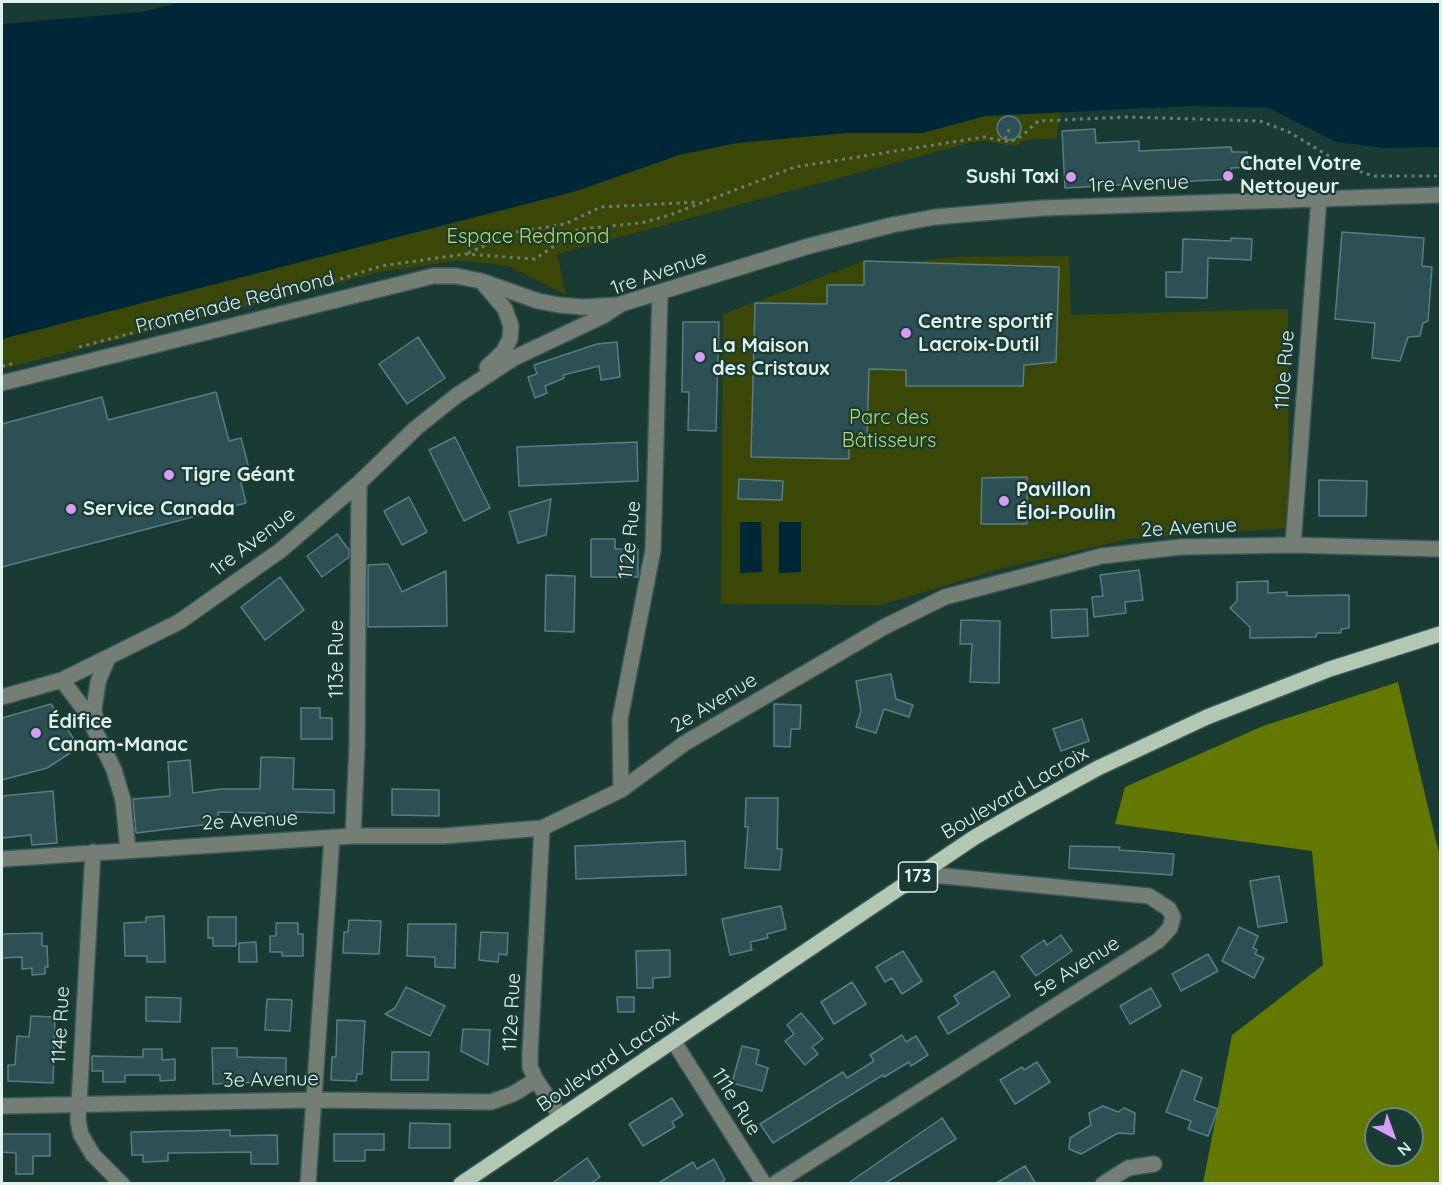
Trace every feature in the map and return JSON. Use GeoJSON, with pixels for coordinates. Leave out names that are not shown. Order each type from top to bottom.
{"type":"FeatureCollection","features":[{"type":"Feature","properties":{"kind":"main road","name":"Boulevard Lacroix"},"geometry":{"type":"LineString","coordinates":[[461,1184],[975,837],[1098,768],[1207,717],[1330,669],[1440,636]]}},
{"type":"Feature","properties":{"kind":"street","name":"1re Avenue"},"geometry":{"type":"LineString","coordinates":[[2,698],[62,680],[107,660],[179,622],[281,550],[359,483],[416,428],[456,396],[514,358],[603,316],[621,304],[809,246],[892,225],[935,217],[1043,208],[1440,195]]}},
{"type":"Feature","properties":{"kind":"street","name":"110e Rue"},"geometry":{"type":"LineString","coordinates":[[1293,545],[1319,198]]}},
{"type":"Feature","properties":{"kind":"street","name":"Promenade Redmond"},"geometry":{"type":"LineString","coordinates":[[2,383],[433,276],[456,276],[481,281],[538,301],[560,305],[584,307],[621,304]]}},
{"type":"Feature","properties":{"kind":"street"},"geometry":{"type":"LineString","coordinates":[[456,396],[503,352],[510,339],[512,326],[505,309],[494,293],[481,281]]}},
{"type":"Feature","properties":{"kind":"street","name":"112e Rue"},"geometry":{"type":"LineString","coordinates":[[621,789],[620,719],[653,550],[660,292]]}},
{"type":"Feature","properties":{"kind":"street","name":"113e Rue"},"geometry":{"type":"LineString","coordinates":[[353,836],[357,746],[359,483]]}},
{"type":"Feature","properties":{"kind":"street","name":"2e Avenue"},"geometry":{"type":"LineString","coordinates":[[2,859],[332,837],[444,836],[542,828],[621,789],[685,743],[884,627],[945,597],[1102,556],[1180,548],[1293,545],[1440,549]]}},
{"type":"Feature","properties":{"kind":"street"},"geometry":{"type":"LineString","coordinates":[[99,735],[93,709],[98,682],[107,660]]}},
{"type":"Feature","properties":{"kind":"street"},"geometry":{"type":"LineString","coordinates":[[62,680],[75,694],[99,735],[114,770],[123,800],[128,850]]}},
{"type":"Feature","properties":{"kind":"street","name":"112e Rue"},"geometry":{"type":"LineString","coordinates":[[542,828],[530,1067],[561,1117]]}},
{"type":"Feature","properties":{"kind":"street"},"geometry":{"type":"LineString","coordinates":[[308,1184],[332,837]]}},
{"type":"Feature","properties":{"kind":"street","name":"114e Rue"},"geometry":{"type":"LineString","coordinates":[[93,852],[77,1106],[81,1135],[88,1148],[122,1184]]}},
{"type":"Feature","properties":{"kind":"street","name":"5e Avenue"},"geometry":{"type":"LineString","coordinates":[[774,1184],[1158,941],[1170,928],[1173,917],[1169,909],[1149,896],[923,874]]}},
{"type":"Feature","properties":{"kind":"street","name":"111e Rue"},"geometry":{"type":"LineString","coordinates":[[674,1042],[764,1184]]}},
{"type":"Feature","properties":{"kind":"street","name":"3e Avenue"},"geometry":{"type":"LineString","coordinates":[[2,1106],[313,1100],[491,1101],[513,1094],[536,1080]]}},
{"type":"Feature","properties":{"kind":"street"},"geometry":{"type":"LineString","coordinates":[[1103,1184],[1128,1168],[1154,1164]]}},
{"type":"Feature","properties":{"kind":"path"},"geometry":{"type":"LineString","coordinates":[[71,350],[260,299],[309,290],[381,266],[465,254],[535,259],[579,229],[641,223],[780,171],[811,164],[984,137],[1016,140],[1038,121],[1127,117],[1260,121],[1289,132],[1347,167],[1373,176],[1440,176]]}},
{"type":"Feature","properties":{"kind":"path"},"geometry":{"type":"LineString","coordinates":[[1005,140],[1010,127]]}},
{"type":"Feature","properties":{"kind":"path"},"geometry":{"type":"LineString","coordinates":[[465,254],[516,232],[565,224],[601,207],[703,201]]}},
{"type":"Feature","properties":{"kind":"path"},"geometry":{"type":"LineString","coordinates":[[2,366],[13,363]]}},
{"type":"Feature","properties":{"kind":"green space","name":"Espace Redmond"},"geometry":{"type":"Polygon","coordinates":[[[1060,112],[1057,138],[1025,140],[1015,146],[984,141],[968,143],[557,254],[566,295],[509,266],[461,260],[380,272],[2,369],[2,339],[576,191],[679,155],[736,143],[846,133],[922,133],[985,116],[1060,112]]]}},
{"type":"Feature","properties":{"kind":"green space","name":"Parc des Bâtisseurs"},"geometry":{"type":"Polygon","coordinates":[[[1069,256],[1071,315],[1288,309],[1289,528],[1129,539],[1003,568],[881,605],[721,604],[723,314],[864,261],[889,264],[955,257],[1069,256]]]}},
{"type":"Feature","properties":{"kind":"green space"},"geometry":{"type":"Polygon","coordinates":[[[1398,682],[1440,857],[1440,1183],[1203,1183],[1232,1035],[1323,965],[1312,851],[1115,824],[1125,787],[1263,726],[1398,682]]]}},
{"type":"Feature","properties":{"kind":"water"},"geometry":{"type":"Polygon","coordinates":[[[183,2],[1440,2],[1440,147],[1385,148],[1336,142],[1269,108],[1193,106],[985,116],[922,133],[846,133],[736,143],[679,155],[576,191],[2,339],[2,24],[141,12],[183,2]]]}},
{"type":"Feature","properties":{"kind":"water"},"geometry":{"type":"Polygon","coordinates":[[[740,522],[761,522],[762,572],[740,573],[740,522]]]}},
{"type":"Feature","properties":{"kind":"water"},"geometry":{"type":"Polygon","coordinates":[[[779,522],[801,522],[801,572],[779,573],[779,522]]]}},
{"type":"Feature","properties":{"kind":"building"},"geometry":{"type":"Polygon","coordinates":[[[1009,116],[1017,120],[1021,128],[1017,136],[1009,140],[1001,136],[997,128],[1001,120],[1009,116]]]}},
{"type":"Feature","properties":{"kind":"building"},"geometry":{"type":"Polygon","coordinates":[[[1095,129],[1096,143],[1139,141],[1139,151],[1231,147],[1232,152],[1247,152],[1248,167],[1231,168],[1232,179],[1065,188],[1062,131],[1095,129]]]}},
{"type":"Feature","properties":{"kind":"building"},"geometry":{"type":"Polygon","coordinates":[[[1342,232],[1424,238],[1422,266],[1432,267],[1428,321],[1423,323],[1420,336],[1408,337],[1400,361],[1372,358],[1375,323],[1335,319],[1342,232]]]}},
{"type":"Feature","properties":{"kind":"building"},"geometry":{"type":"Polygon","coordinates":[[[1231,238],[1252,239],[1251,260],[1208,258],[1207,298],[1166,297],[1166,272],[1182,272],[1183,239],[1231,241],[1231,238]]]}},
{"type":"Feature","properties":{"kind":"building","name":"Centre sportif Lacroix-Dutil"},"geometry":{"type":"Polygon","coordinates":[[[864,261],[1059,267],[1056,362],[1024,365],[1023,386],[906,386],[906,370],[869,369],[867,440],[849,439],[849,459],[751,457],[755,303],[827,304],[827,285],[864,285],[864,261]]]}},
{"type":"Feature","properties":{"kind":"building","name":"La Maison des Cristaux"},"geometry":{"type":"Polygon","coordinates":[[[683,322],[719,322],[716,431],[688,430],[689,392],[682,392],[683,322]]]}},
{"type":"Feature","properties":{"kind":"building"},"geometry":{"type":"Polygon","coordinates":[[[418,337],[445,378],[407,404],[379,364],[418,337]]]}},
{"type":"Feature","properties":{"kind":"building"},"geometry":{"type":"Polygon","coordinates":[[[617,342],[620,377],[601,380],[599,366],[563,375],[564,378],[545,386],[547,393],[535,398],[528,377],[537,374],[534,365],[597,344],[617,342]]]}},
{"type":"Feature","properties":{"kind":"building"},"geometry":{"type":"Polygon","coordinates":[[[216,392],[229,441],[241,438],[250,472],[239,475],[246,503],[2,567],[2,424],[102,397],[108,420],[216,392]]]}},
{"type":"Feature","properties":{"kind":"building"},"geometry":{"type":"Polygon","coordinates":[[[455,437],[490,508],[464,521],[429,450],[455,437]]]}},
{"type":"Feature","properties":{"kind":"building"},"geometry":{"type":"Polygon","coordinates":[[[637,442],[638,481],[519,486],[517,447],[637,442]]]}},
{"type":"Feature","properties":{"kind":"building","name":"Pavillon Éloi-Poulin"},"geometry":{"type":"Polygon","coordinates":[[[1027,477],[1027,524],[981,524],[982,478],[1027,477]]]}},
{"type":"Feature","properties":{"kind":"building"},"geometry":{"type":"Polygon","coordinates":[[[739,479],[783,481],[782,500],[738,499],[739,479]]]}},
{"type":"Feature","properties":{"kind":"building"},"geometry":{"type":"Polygon","coordinates":[[[1319,480],[1367,481],[1366,516],[1319,516],[1319,480]]]}},
{"type":"Feature","properties":{"kind":"building"},"geometry":{"type":"Polygon","coordinates":[[[409,497],[427,532],[402,545],[384,511],[409,497]]]}},
{"type":"Feature","properties":{"kind":"building"},"geometry":{"type":"Polygon","coordinates":[[[551,499],[546,535],[518,543],[509,512],[551,499]]]}},
{"type":"Feature","properties":{"kind":"building"},"geometry":{"type":"Polygon","coordinates":[[[337,534],[349,550],[349,557],[322,577],[307,556],[337,534]]]}},
{"type":"Feature","properties":{"kind":"building"},"geometry":{"type":"Polygon","coordinates":[[[591,539],[615,539],[615,549],[638,549],[638,577],[591,577],[591,539]]]}},
{"type":"Feature","properties":{"kind":"building"},"geometry":{"type":"Polygon","coordinates":[[[388,564],[402,592],[446,571],[447,626],[368,627],[368,565],[388,564]]]}},
{"type":"Feature","properties":{"kind":"building"},"geometry":{"type":"Polygon","coordinates":[[[1139,570],[1143,600],[1125,602],[1126,613],[1094,617],[1092,597],[1103,596],[1100,575],[1139,570]]]}},
{"type":"Feature","properties":{"kind":"building"},"geometry":{"type":"Polygon","coordinates":[[[546,575],[575,576],[574,632],[545,631],[546,575]]]}},
{"type":"Feature","properties":{"kind":"building"},"geometry":{"type":"Polygon","coordinates":[[[280,577],[304,610],[265,640],[241,607],[280,577]]]}},
{"type":"Feature","properties":{"kind":"building"},"geometry":{"type":"Polygon","coordinates":[[[1268,581],[1268,593],[1287,592],[1287,596],[1349,595],[1349,628],[1341,629],[1341,633],[1317,633],[1316,637],[1250,638],[1250,627],[1230,608],[1237,601],[1237,582],[1268,581]]]}},
{"type":"Feature","properties":{"kind":"building"},"geometry":{"type":"Polygon","coordinates":[[[1087,609],[1088,636],[1052,638],[1051,610],[1087,609]]]}},
{"type":"Feature","properties":{"kind":"building"},"geometry":{"type":"Polygon","coordinates":[[[961,620],[1000,621],[999,683],[970,682],[972,644],[960,644],[961,620]]]}},
{"type":"Feature","properties":{"kind":"building"},"geometry":{"type":"Polygon","coordinates":[[[891,674],[896,699],[913,705],[909,717],[884,709],[876,733],[856,727],[861,711],[856,681],[891,674]]]}},
{"type":"Feature","properties":{"kind":"building","name":"Édifice Canam-Manac"},"geometry":{"type":"Polygon","coordinates":[[[51,704],[79,747],[47,768],[2,780],[2,718],[51,704]]]}},
{"type":"Feature","properties":{"kind":"building"},"geometry":{"type":"Polygon","coordinates":[[[774,704],[801,705],[800,729],[791,729],[790,747],[774,746],[774,704]]]}},
{"type":"Feature","properties":{"kind":"building"},"geometry":{"type":"Polygon","coordinates":[[[301,708],[320,708],[320,718],[332,718],[332,739],[301,739],[301,708]]]}},
{"type":"Feature","properties":{"kind":"building"},"geometry":{"type":"Polygon","coordinates":[[[1082,719],[1089,741],[1061,751],[1053,729],[1082,719]]]}},
{"type":"Feature","properties":{"kind":"building"},"geometry":{"type":"Polygon","coordinates":[[[261,757],[294,758],[293,789],[334,790],[334,813],[292,812],[291,821],[265,820],[265,813],[218,812],[219,823],[136,833],[133,799],[170,796],[168,762],[190,760],[193,793],[221,789],[260,789],[261,757]]]}},
{"type":"Feature","properties":{"kind":"building"},"geometry":{"type":"Polygon","coordinates":[[[392,789],[439,790],[439,816],[392,815],[392,789]]]}},
{"type":"Feature","properties":{"kind":"building"},"geometry":{"type":"Polygon","coordinates":[[[53,791],[57,843],[32,845],[31,835],[2,838],[2,796],[53,791]]]}},
{"type":"Feature","properties":{"kind":"building"},"geometry":{"type":"Polygon","coordinates":[[[746,798],[778,798],[777,849],[782,849],[780,870],[745,868],[748,827],[745,827],[746,798]]]}},
{"type":"Feature","properties":{"kind":"building"},"geometry":{"type":"Polygon","coordinates":[[[685,841],[686,875],[576,879],[575,846],[685,841]]]}},
{"type":"Feature","properties":{"kind":"building"},"geometry":{"type":"Polygon","coordinates":[[[1070,846],[1120,847],[1119,850],[1174,854],[1172,875],[1069,868],[1070,846]]]}},
{"type":"Feature","properties":{"kind":"building"},"geometry":{"type":"Polygon","coordinates":[[[1279,876],[1287,922],[1258,927],[1250,881],[1279,876]]]}},
{"type":"Feature","properties":{"kind":"building"},"geometry":{"type":"Polygon","coordinates":[[[781,906],[786,929],[767,934],[768,938],[750,942],[752,950],[730,955],[722,919],[781,906]]]}},
{"type":"Feature","properties":{"kind":"building"},"geometry":{"type":"Polygon","coordinates":[[[164,916],[165,962],[147,962],[147,956],[125,956],[124,923],[146,922],[146,917],[164,916]]]}},
{"type":"Feature","properties":{"kind":"building"},"geometry":{"type":"Polygon","coordinates":[[[208,917],[236,917],[236,946],[213,946],[213,938],[208,938],[208,917]]]}},
{"type":"Feature","properties":{"kind":"building"},"geometry":{"type":"Polygon","coordinates":[[[349,920],[381,921],[379,954],[343,953],[344,932],[348,932],[349,920]]]}},
{"type":"Feature","properties":{"kind":"building"},"geometry":{"type":"Polygon","coordinates":[[[276,923],[298,923],[298,934],[303,934],[303,956],[282,956],[282,952],[270,952],[270,936],[276,936],[276,923]]]}},
{"type":"Feature","properties":{"kind":"building"},"geometry":{"type":"Polygon","coordinates":[[[408,924],[456,924],[455,968],[435,967],[435,957],[407,956],[408,924]]]}},
{"type":"Feature","properties":{"kind":"building"},"geometry":{"type":"Polygon","coordinates":[[[1239,927],[1258,936],[1253,948],[1257,950],[1255,954],[1264,958],[1254,978],[1222,961],[1239,927]]]}},
{"type":"Feature","properties":{"kind":"building"},"geometry":{"type":"Polygon","coordinates":[[[481,932],[508,933],[507,955],[499,954],[498,962],[479,960],[481,932]]]}},
{"type":"Feature","properties":{"kind":"building"},"geometry":{"type":"Polygon","coordinates":[[[42,933],[42,946],[47,946],[48,967],[45,967],[45,974],[32,975],[32,968],[22,969],[22,957],[2,958],[2,934],[42,933]]]}},
{"type":"Feature","properties":{"kind":"building"},"geometry":{"type":"Polygon","coordinates":[[[1061,935],[1072,951],[1036,976],[1021,956],[1044,940],[1047,945],[1061,935]]]}},
{"type":"Feature","properties":{"kind":"building"},"geometry":{"type":"Polygon","coordinates":[[[256,942],[257,962],[239,962],[239,943],[256,942]]]}},
{"type":"Feature","properties":{"kind":"building"},"geometry":{"type":"Polygon","coordinates":[[[670,950],[670,977],[653,978],[653,988],[637,988],[636,951],[670,950]]]}},
{"type":"Feature","properties":{"kind":"building"},"geometry":{"type":"Polygon","coordinates":[[[903,951],[922,981],[902,994],[892,978],[885,982],[876,967],[903,951]]]}},
{"type":"Feature","properties":{"kind":"building"},"geometry":{"type":"Polygon","coordinates":[[[1208,954],[1218,971],[1181,991],[1172,974],[1208,954]]]}},
{"type":"Feature","properties":{"kind":"building"},"geometry":{"type":"Polygon","coordinates":[[[994,971],[1010,996],[948,1034],[938,1017],[959,1004],[954,996],[994,971]]]}},
{"type":"Feature","properties":{"kind":"building"},"geometry":{"type":"Polygon","coordinates":[[[852,982],[866,1004],[834,1024],[821,1002],[852,982]]]}},
{"type":"Feature","properties":{"kind":"building"},"geometry":{"type":"Polygon","coordinates":[[[406,987],[445,1006],[430,1036],[385,1014],[395,1008],[406,987]]]}},
{"type":"Feature","properties":{"kind":"building"},"geometry":{"type":"Polygon","coordinates":[[[1151,988],[1161,1006],[1130,1024],[1120,1006],[1151,988]]]}},
{"type":"Feature","properties":{"kind":"building"},"geometry":{"type":"Polygon","coordinates":[[[146,997],[181,998],[180,1022],[146,1021],[146,997]]]}},
{"type":"Feature","properties":{"kind":"building"},"geometry":{"type":"Polygon","coordinates":[[[617,997],[634,997],[634,1012],[618,1012],[617,997]]]}},
{"type":"Feature","properties":{"kind":"building"},"geometry":{"type":"Polygon","coordinates":[[[267,999],[292,1000],[290,1031],[265,1030],[267,999]]]}},
{"type":"Feature","properties":{"kind":"building"},"geometry":{"type":"Polygon","coordinates":[[[801,1013],[823,1039],[812,1047],[818,1054],[805,1065],[785,1041],[794,1034],[787,1025],[801,1013]]]}},
{"type":"Feature","properties":{"kind":"building"},"geometry":{"type":"Polygon","coordinates":[[[31,1016],[55,1017],[53,1083],[8,1081],[8,1065],[15,1065],[17,1036],[29,1037],[31,1016]]]}},
{"type":"Feature","properties":{"kind":"building"},"geometry":{"type":"Polygon","coordinates":[[[337,1020],[365,1021],[362,1074],[357,1074],[356,1081],[331,1080],[332,1057],[336,1057],[337,1020]]]}},
{"type":"Feature","properties":{"kind":"building"},"geometry":{"type":"Polygon","coordinates":[[[463,1029],[490,1030],[488,1065],[461,1051],[463,1029]]]}},
{"type":"Feature","properties":{"kind":"building"},"geometry":{"type":"Polygon","coordinates":[[[902,1035],[906,1042],[916,1036],[928,1055],[911,1066],[909,1062],[884,1077],[883,1075],[773,1143],[760,1124],[843,1072],[847,1078],[874,1061],[870,1055],[902,1035]]]}},
{"type":"Feature","properties":{"kind":"building"},"geometry":{"type":"Polygon","coordinates":[[[742,1046],[759,1050],[756,1064],[768,1068],[762,1091],[732,1083],[742,1046]]]}},
{"type":"Feature","properties":{"kind":"building"},"geometry":{"type":"Polygon","coordinates":[[[212,1048],[237,1048],[237,1057],[286,1058],[286,1081],[213,1084],[212,1048]]]}},
{"type":"Feature","properties":{"kind":"building"},"geometry":{"type":"Polygon","coordinates":[[[143,1049],[162,1049],[162,1060],[175,1059],[175,1080],[160,1081],[160,1075],[125,1075],[125,1082],[103,1082],[103,1071],[92,1071],[92,1056],[143,1057],[143,1049]]]}},
{"type":"Feature","properties":{"kind":"building"},"geometry":{"type":"Polygon","coordinates":[[[392,1052],[429,1052],[428,1080],[391,1080],[392,1052]]]}},
{"type":"Feature","properties":{"kind":"building"},"geometry":{"type":"Polygon","coordinates":[[[1037,1062],[1050,1082],[1015,1104],[1000,1080],[1022,1067],[1024,1070],[1037,1062]]]}},
{"type":"Feature","properties":{"kind":"building"},"geometry":{"type":"Polygon","coordinates":[[[1182,1070],[1202,1078],[1194,1100],[1218,1109],[1208,1136],[1188,1129],[1191,1121],[1166,1112],[1182,1070]]]}},
{"type":"Feature","properties":{"kind":"building"},"geometry":{"type":"Polygon","coordinates":[[[672,1098],[683,1115],[672,1122],[675,1127],[643,1146],[629,1124],[672,1098]]]}},
{"type":"Feature","properties":{"kind":"building"},"geometry":{"type":"Polygon","coordinates":[[[1103,1106],[1118,1112],[1124,1108],[1135,1113],[1134,1134],[1118,1133],[1081,1154],[1069,1149],[1070,1138],[1091,1125],[1089,1113],[1103,1106]]]}},
{"type":"Feature","properties":{"kind":"building"},"geometry":{"type":"Polygon","coordinates":[[[942,1118],[956,1139],[884,1184],[847,1184],[942,1118]]]}},
{"type":"Feature","properties":{"kind":"building"},"geometry":{"type":"Polygon","coordinates":[[[410,1123],[450,1124],[450,1148],[409,1148],[410,1123]]]}},
{"type":"Feature","properties":{"kind":"building"},"geometry":{"type":"Polygon","coordinates":[[[230,1130],[230,1136],[277,1135],[278,1164],[251,1164],[251,1152],[168,1153],[168,1161],[143,1162],[143,1155],[132,1155],[131,1132],[230,1130]]]}},
{"type":"Feature","properties":{"kind":"building"},"geometry":{"type":"Polygon","coordinates":[[[2,1134],[50,1134],[50,1156],[33,1156],[33,1174],[16,1174],[16,1153],[2,1152],[2,1134]]]}},
{"type":"Feature","properties":{"kind":"building"},"geometry":{"type":"Polygon","coordinates":[[[334,1134],[384,1134],[384,1150],[365,1150],[365,1161],[334,1161],[334,1134]]]}},
{"type":"Feature","properties":{"kind":"building"},"geometry":{"type":"Polygon","coordinates":[[[587,1158],[600,1177],[590,1184],[551,1184],[587,1158]]]}},
{"type":"Feature","properties":{"kind":"building"},"geometry":{"type":"Polygon","coordinates":[[[714,1159],[725,1180],[719,1184],[657,1184],[693,1162],[697,1169],[714,1159]]]}},
{"type":"Feature","properties":{"kind":"building"},"geometry":{"type":"Polygon","coordinates":[[[1025,1166],[1036,1184],[995,1184],[1025,1166]]]}},
{"type":"Feature","properties":{"kind":"place","name":"Chatel Votre Nettoyeur"},"geometry":{"type":"Point","coordinates":[1228,176]}},
{"type":"Feature","properties":{"kind":"place","name":"Sushi Taxi"},"geometry":{"type":"Point","coordinates":[1071,177]}},
{"type":"Feature","properties":{"kind":"place","name":"Centre sportif Lacroix-Dutil"},"geometry":{"type":"Point","coordinates":[906,333]}},
{"type":"Feature","properties":{"kind":"place","name":"La Maison des Cristaux"},"geometry":{"type":"Point","coordinates":[700,357]}},
{"type":"Feature","properties":{"kind":"place","name":"Tigre Géant"},"geometry":{"type":"Point","coordinates":[169,475]}},
{"type":"Feature","properties":{"kind":"place","name":"Pavillon Éloi-Poulin"},"geometry":{"type":"Point","coordinates":[1004,501]}},
{"type":"Feature","properties":{"kind":"place","name":"Service Canada"},"geometry":{"type":"Point","coordinates":[71,509]}},
{"type":"Feature","properties":{"kind":"place","name":"Édifice Canam-Manac"},"geometry":{"type":"Point","coordinates":[36,733]}}]}
